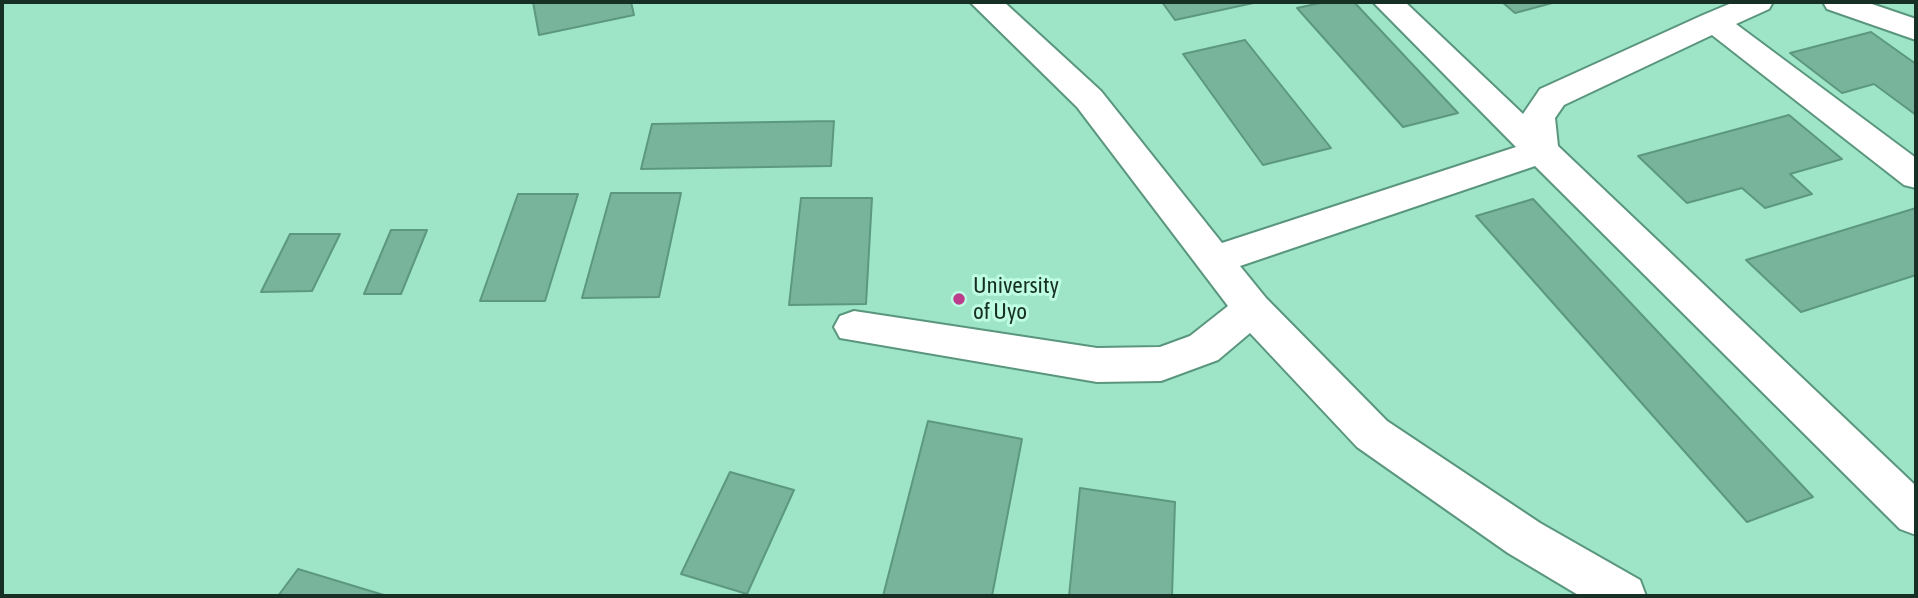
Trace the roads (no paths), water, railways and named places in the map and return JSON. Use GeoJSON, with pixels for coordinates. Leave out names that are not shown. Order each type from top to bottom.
{"type":"FeatureCollection","features":[{"type":"Feature","properties":{"kind":"street"},"geometry":{"type":"LineString","coordinates":[[985,2],[1004,16],[1089,99],[1252,309],[1372,434],[1524,538],[1623,596]]}},
{"type":"Feature","properties":{"kind":"street"},"geometry":{"type":"LineString","coordinates":[[1388,2],[1916,515]]}},
{"type":"Feature","properties":{"kind":"street"},"geometry":{"type":"LineString","coordinates":[[1541,151],[1538,117],[1552,97],[1758,2]]}},
{"type":"Feature","properties":{"kind":"street"},"geometry":{"type":"LineString","coordinates":[[1838,2],[1916,30]]}},
{"type":"Feature","properties":{"kind":"street"},"geometry":{"type":"LineString","coordinates":[[1714,22],[1916,176]]}},
{"type":"Feature","properties":{"kind":"street"},"geometry":{"type":"LineString","coordinates":[[1213,260],[1541,151]]}},
{"type":"Feature","properties":{"kind":"street"},"geometry":{"type":"LineString","coordinates":[[854,327],[1097,365],[1161,364],[1204,348],[1252,309]]}},
{"type":"Feature","properties":{"kind":"place","name":"University of Uyo"},"geometry":{"type":"Point","coordinates":[959,299]}}]}
